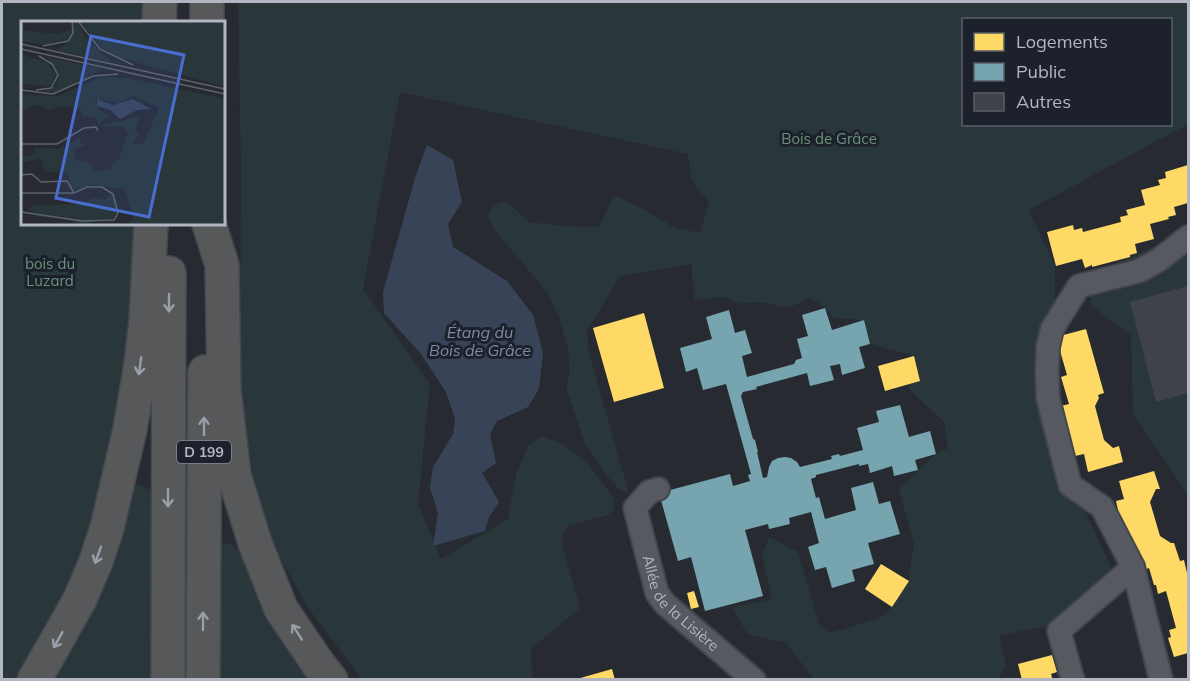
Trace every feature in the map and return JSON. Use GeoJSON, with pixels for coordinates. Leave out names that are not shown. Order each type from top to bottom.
{"type":"FeatureCollection","features":[{"type":"Feature","properties":{"kind":"highway"},"geometry":{"type":"LineString","coordinates":[[159,21],[160,2]]}},
{"type":"Feature","properties":{"kind":"highway"},"geometry":{"type":"LineString","coordinates":[[170,2],[170,21]]}},
{"type":"Feature","properties":{"kind":"highway"},"geometry":{"type":"LineString","coordinates":[[207,2],[207,21]]}},
{"type":"Feature","properties":{"kind":"highway"},"geometry":{"type":"LineString","coordinates":[[34,680],[80,599],[110,519],[130,429],[141,364],[152,225]]}},
{"type":"Feature","properties":{"kind":"highway","name":"D 199"},"geometry":{"type":"LineString","coordinates":[[168,680],[169,225]]}},
{"type":"Feature","properties":{"kind":"highway"},"geometry":{"type":"LineString","coordinates":[[207,225],[222,265],[225,388],[234,475],[255,543],[281,609],[331,680]]}},
{"type":"Feature","properties":{"kind":"highway","name":"D 199"},"geometry":{"type":"LineString","coordinates":[[203,680],[207,225]]}},
{"type":"Feature","properties":{"kind":"street"},"geometry":{"type":"LineString","coordinates":[[1161,680],[1133,567],[1102,507],[1070,485],[1048,399],[1048,347],[1052,329],[1078,286],[1139,271],[1159,261],[1188,237]]}},
{"type":"Feature","properties":{"kind":"street","name":"Allée de la Lisière"},"geometry":{"type":"LineString","coordinates":[[658,489],[649,492],[635,508],[661,609],[754,680]]}},
{"type":"Feature","properties":{"kind":"street"},"geometry":{"type":"LineString","coordinates":[[1073,680],[1059,631],[1133,567]]}},
{"type":"Feature","properties":{"kind":"green space","name":"bois du Luzard"},"geometry":{"type":"Polygon","coordinates":[[[2,2],[149,2],[148,21],[21,21],[21,225],[140,225],[126,374],[97,509],[76,573],[35,650],[13,680],[2,679],[2,2]]]}},
{"type":"Feature","properties":{"kind":"green space","name":"Bois de Grâce"},"geometry":{"type":"Polygon","coordinates":[[[238,2],[1188,2],[1188,124],[1029,210],[1055,266],[1055,314],[1039,327],[1036,386],[1051,456],[1060,482],[1079,498],[1121,590],[1115,597],[1085,598],[1045,627],[999,635],[1006,666],[998,679],[814,679],[786,643],[747,634],[733,607],[772,599],[762,554],[769,537],[798,552],[819,624],[830,633],[880,618],[892,607],[908,581],[914,545],[899,488],[936,454],[948,448],[944,422],[910,390],[908,384],[920,381],[914,356],[870,344],[864,320],[834,318],[811,298],[787,308],[755,302],[741,304],[723,297],[695,300],[691,264],[620,276],[587,331],[589,353],[629,494],[620,490],[608,477],[585,444],[566,388],[570,371],[568,348],[559,317],[547,292],[493,228],[488,216],[494,205],[506,201],[529,222],[599,227],[614,195],[675,228],[700,233],[709,202],[692,181],[688,154],[400,92],[363,289],[430,384],[418,504],[441,559],[508,519],[516,474],[529,445],[541,436],[560,443],[586,461],[614,499],[613,510],[608,515],[567,526],[563,534],[562,544],[580,608],[531,649],[532,679],[362,679],[309,609],[273,546],[255,488],[244,422],[240,356],[241,164],[238,2]]]}},
{"type":"Feature","properties":{"kind":"green space"},"geometry":{"type":"Polygon","coordinates":[[[1188,232],[1188,495],[1133,414],[1131,335],[1091,306],[1090,274],[1188,232]]]}},
{"type":"Feature","properties":{"kind":"green space"},"geometry":{"type":"Polygon","coordinates":[[[136,484],[146,487],[152,495],[153,679],[46,680],[133,487],[136,484]]]}},
{"type":"Feature","properties":{"kind":"green space"},"geometry":{"type":"Polygon","coordinates":[[[218,543],[231,545],[241,554],[272,619],[312,679],[217,680],[218,543]]]}},
{"type":"Feature","properties":{"kind":"water","name":"Étang du Bois de Grâce"},"geometry":{"type":"Polygon","coordinates":[[[427,145],[453,160],[462,202],[448,224],[453,247],[507,281],[533,315],[543,353],[539,389],[528,407],[497,421],[490,434],[496,463],[482,473],[499,502],[489,517],[485,531],[433,546],[438,513],[430,488],[433,467],[453,434],[455,419],[446,392],[421,354],[384,313],[383,292],[415,178],[427,145]]]}},
{"type":"Feature","properties":{"kind":"building: Logements"},"geometry":{"type":"Polygon","coordinates":[[[1188,165],[1188,203],[1174,207],[1176,215],[1168,217],[1169,219],[1150,224],[1154,239],[1135,244],[1137,253],[1092,267],[1092,265],[1085,268],[1082,259],[1056,266],[1047,232],[1073,225],[1074,230],[1082,228],[1083,232],[1121,222],[1120,217],[1128,215],[1126,210],[1145,205],[1141,190],[1160,185],[1158,180],[1166,178],[1165,172],[1188,165]]]}},
{"type":"Feature","properties":{"kind":"building: Logements"},"geometry":{"type":"Polygon","coordinates":[[[644,313],[664,388],[614,402],[593,328],[644,313]]]}},
{"type":"Feature","properties":{"kind":"building: Logements"},"geometry":{"type":"Polygon","coordinates":[[[1086,329],[1104,393],[1098,395],[1095,406],[1104,440],[1113,448],[1119,446],[1123,462],[1088,472],[1084,454],[1075,456],[1073,449],[1070,449],[1061,416],[1064,415],[1061,406],[1069,404],[1061,377],[1067,375],[1056,337],[1086,329]]]}},
{"type":"Feature","properties":{"kind":"building: Logements"},"geometry":{"type":"Polygon","coordinates":[[[914,356],[920,381],[885,391],[878,366],[914,356]]]}},
{"type":"Feature","properties":{"kind":"building: Logements"},"geometry":{"type":"Polygon","coordinates":[[[1154,471],[1160,489],[1156,489],[1150,502],[1160,536],[1174,543],[1180,561],[1184,560],[1188,577],[1188,653],[1174,657],[1168,638],[1171,637],[1169,630],[1176,628],[1166,591],[1158,594],[1149,568],[1144,570],[1139,550],[1130,553],[1116,510],[1118,510],[1116,501],[1124,499],[1119,481],[1154,471]]]}},
{"type":"Feature","properties":{"kind":"building: Logements"},"geometry":{"type":"Polygon","coordinates":[[[881,564],[909,581],[892,607],[865,589],[881,564]]]}},
{"type":"Feature","properties":{"kind":"building: Logements"},"geometry":{"type":"Polygon","coordinates":[[[694,591],[699,607],[691,609],[687,593],[694,591]]]}},
{"type":"Feature","properties":{"kind":"building: Logements"},"geometry":{"type":"Polygon","coordinates":[[[1052,655],[1057,672],[1051,674],[1050,680],[1022,680],[1018,664],[1052,655]]]}},
{"type":"Feature","properties":{"kind":"building: Logements"},"geometry":{"type":"Polygon","coordinates":[[[612,669],[615,680],[577,680],[577,679],[612,669]]]}},
{"type":"Feature","properties":{"kind":"building: Public"},"geometry":{"type":"Polygon","coordinates":[[[825,308],[832,330],[864,320],[870,344],[859,347],[865,368],[842,375],[840,364],[830,366],[834,380],[810,386],[807,373],[743,392],[741,396],[755,440],[763,478],[767,477],[772,461],[778,458],[791,458],[800,467],[832,459],[831,456],[863,450],[857,428],[879,422],[876,411],[900,405],[909,437],[930,431],[936,454],[915,460],[918,470],[894,476],[892,466],[870,473],[868,464],[859,466],[859,464],[816,475],[811,479],[825,519],[856,510],[851,488],[873,482],[879,504],[890,501],[900,534],[868,543],[874,564],[852,570],[855,581],[832,588],[826,567],[815,570],[808,547],[819,543],[811,512],[789,518],[790,524],[769,529],[768,524],[745,530],[763,596],[705,611],[691,557],[678,561],[659,493],[730,474],[733,486],[750,481],[748,475],[751,474],[726,384],[703,390],[697,368],[686,372],[680,348],[712,339],[706,317],[729,310],[735,333],[745,330],[752,353],[742,356],[747,377],[794,364],[796,360],[802,358],[797,339],[808,336],[802,315],[825,308]]]}},
{"type":"Feature","properties":{"kind":"building: Autres"},"geometry":{"type":"Polygon","coordinates":[[[1188,286],[1188,393],[1156,402],[1130,302],[1188,286]]]}}]}
